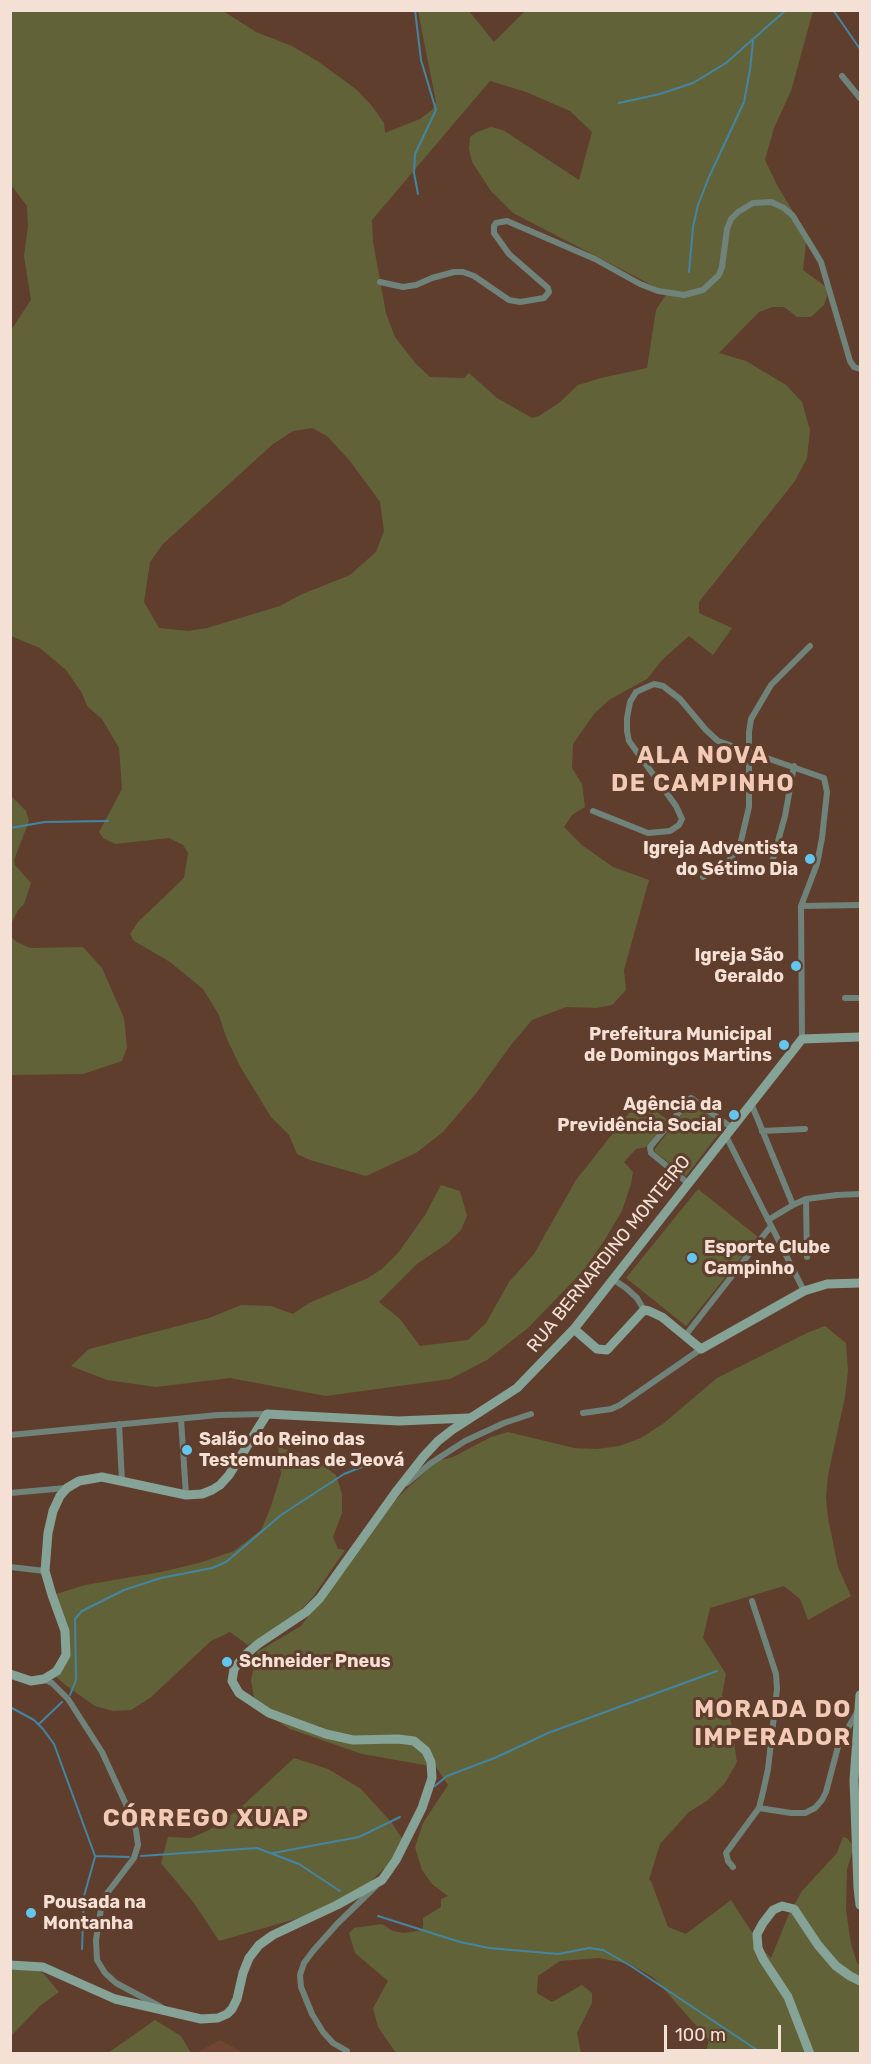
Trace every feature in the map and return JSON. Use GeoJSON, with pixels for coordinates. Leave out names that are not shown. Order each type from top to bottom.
{"type":"FeatureCollection","features":[{"type":"Feature","properties":{"kind":"main road"},"geometry":{"type":"LineString","coordinates":[[802,1039],[861,1037]]}},
{"type":"Feature","properties":{"kind":"main road","name":"RUA BERNARDINO MONTEIRO"},"geometry":{"type":"LineString","coordinates":[[382,1880],[396,1860],[422,1808],[432,1778],[431,1762],[426,1751],[414,1742],[398,1739],[353,1740],[326,1734],[269,1713],[239,1692],[232,1681],[234,1669],[258,1644],[306,1612],[320,1598],[395,1493],[438,1441],[517,1388],[574,1329],[802,1039]]}},
{"type":"Feature","properties":{"kind":"main road"},"geometry":{"type":"LineString","coordinates":[[574,1329],[597,1349],[607,1350],[644,1310],[662,1317],[702,1349],[804,1291],[826,1284],[861,1283]]}},
{"type":"Feature","properties":{"kind":"main road"},"geometry":{"type":"LineString","coordinates":[[10,1674],[32,1681],[44,1679],[63,1664],[66,1655],[66,1640],[63,1623],[45,1571],[48,1533],[53,1511],[60,1496],[67,1488],[79,1481],[102,1477],[186,1495],[202,1494],[220,1485],[239,1460],[267,1414],[399,1421],[472,1418]]}},
{"type":"Feature","properties":{"kind":"main road"},"geometry":{"type":"LineString","coordinates":[[861,1695],[854,1780],[859,1864],[858,1888],[861,1905]]}},
{"type":"Feature","properties":{"kind":"main road"},"geometry":{"type":"LineString","coordinates":[[10,1965],[43,1967],[102,1994],[201,2019],[218,2018],[227,2014],[237,1999],[249,1958],[259,1946],[273,1935],[337,1905],[382,1880]]}},
{"type":"Feature","properties":{"kind":"main road"},"geometry":{"type":"LineString","coordinates":[[810,2054],[788,1997],[758,1948],[757,1934],[763,1923],[773,1911],[783,1906],[794,1909],[818,1945],[836,1966],[861,1981]]}},
{"type":"Feature","properties":{"kind":"street"},"geometry":{"type":"LineString","coordinates":[[842,76],[861,98]]}},
{"type":"Feature","properties":{"kind":"street"},"geometry":{"type":"LineString","coordinates":[[380,282],[393,286],[409,286],[432,278],[463,272],[474,276],[509,300],[520,302],[544,298],[549,292],[548,288],[509,254],[494,233],[496,223],[507,221],[595,259],[639,284],[658,291],[684,295],[703,290],[719,275],[727,229],[731,219],[753,202],[771,202],[784,208],[793,216],[821,262],[850,361],[854,367],[861,369]]}},
{"type":"Feature","properties":{"kind":"street"},"geometry":{"type":"LineString","coordinates":[[703,877],[728,862],[740,845],[749,807],[749,732],[752,719],[771,685],[810,646]]}},
{"type":"Feature","properties":{"kind":"street"},"geometry":{"type":"LineString","coordinates":[[593,811],[648,833],[670,831],[679,825],[682,819],[676,806],[629,741],[627,718],[630,702],[636,692],[654,684],[663,686],[687,707],[711,736],[718,741],[794,766],[826,780],[827,792],[817,864],[801,906],[802,1039]]}},
{"type":"Feature","properties":{"kind":"street"},"geometry":{"type":"LineString","coordinates":[[772,863],[786,816],[794,766]]}},
{"type":"Feature","properties":{"kind":"street"},"geometry":{"type":"LineString","coordinates":[[801,906],[861,905]]}},
{"type":"Feature","properties":{"kind":"street"},"geometry":{"type":"LineString","coordinates":[[845,998],[861,998]]}},
{"type":"Feature","properties":{"kind":"street"},"geometry":{"type":"LineString","coordinates":[[689,1184],[651,1153],[650,1148],[691,1098],[732,1128]]}},
{"type":"Feature","properties":{"kind":"street"},"geometry":{"type":"LineString","coordinates":[[751,1103],[793,1205]]}},
{"type":"Feature","properties":{"kind":"street"},"geometry":{"type":"LineString","coordinates":[[762,1131],[805,1129]]}},
{"type":"Feature","properties":{"kind":"street"},"geometry":{"type":"LineString","coordinates":[[726,1137],[804,1291]]}},
{"type":"Feature","properties":{"kind":"street"},"geometry":{"type":"LineString","coordinates":[[685,1336],[770,1223],[793,1205],[806,1199],[861,1194]]}},
{"type":"Feature","properties":{"kind":"street"},"geometry":{"type":"LineString","coordinates":[[806,1199],[807,1257]]}},
{"type":"Feature","properties":{"kind":"street"},"geometry":{"type":"LineString","coordinates":[[614,1280],[632,1293],[644,1310]]}},
{"type":"Feature","properties":{"kind":"street"},"geometry":{"type":"LineString","coordinates":[[583,1413],[611,1409],[620,1405],[702,1349]]}},
{"type":"Feature","properties":{"kind":"street"},"geometry":{"type":"LineString","coordinates":[[10,1435],[218,1415],[267,1414]]}},
{"type":"Feature","properties":{"kind":"street"},"geometry":{"type":"LineString","coordinates":[[395,1493],[446,1452],[504,1423],[531,1414]]}},
{"type":"Feature","properties":{"kind":"street"},"geometry":{"type":"LineString","coordinates":[[181,1419],[186,1495]]}},
{"type":"Feature","properties":{"kind":"street"},"geometry":{"type":"LineString","coordinates":[[119,1424],[122,1481]]}},
{"type":"Feature","properties":{"kind":"street"},"geometry":{"type":"LineString","coordinates":[[10,1493],[67,1488]]}},
{"type":"Feature","properties":{"kind":"street"},"geometry":{"type":"LineString","coordinates":[[10,1567],[45,1571]]}},
{"type":"Feature","properties":{"kind":"street"},"geometry":{"type":"LineString","coordinates":[[734,1867],[728,1861],[726,1853],[759,1808],[768,1769],[777,1682],[752,1601]]}},
{"type":"Feature","properties":{"kind":"street"},"geometry":{"type":"LineString","coordinates":[[44,1679],[52,1683],[68,1699],[102,1752],[136,1830],[138,1845],[134,1858],[105,1896],[100,1909],[96,1940],[97,1960],[105,1973],[130,1993],[178,2014]]}},
{"type":"Feature","properties":{"kind":"street"},"geometry":{"type":"LineString","coordinates":[[759,1808],[791,1813],[805,1812],[815,1808],[826,1792],[839,1743],[858,1711]]}},
{"type":"Feature","properties":{"kind":"street"},"geometry":{"type":"LineString","coordinates":[[347,2050],[333,2043],[323,2032],[312,2014],[301,1987],[300,1975],[304,1963],[313,1951],[382,1880]]}},
{"type":"Feature","properties":{"kind":"shaded area"},"geometry":{"type":"Polygon","coordinates":[[[10,11],[223,11],[256,32],[292,46],[319,62],[357,90],[384,123],[385,133],[420,119],[432,110],[436,102],[418,11],[469,11],[494,42],[525,11],[813,11],[791,91],[774,128],[765,160],[778,187],[807,234],[803,270],[826,287],[827,296],[824,305],[811,317],[797,317],[784,307],[773,307],[759,312],[719,353],[746,361],[786,385],[802,402],[810,430],[807,458],[795,481],[699,602],[699,613],[732,628],[713,655],[689,636],[663,659],[647,679],[609,700],[594,714],[573,744],[572,768],[582,784],[585,807],[572,815],[564,827],[582,845],[613,867],[649,880],[624,970],[626,990],[612,1005],[596,1008],[566,1007],[532,1020],[443,1132],[416,1153],[366,1176],[297,1154],[289,1135],[271,1117],[241,1068],[226,1037],[219,1015],[203,989],[170,962],[134,941],[130,934],[138,922],[184,878],[188,853],[183,845],[169,838],[115,844],[103,838],[99,832],[122,789],[119,748],[102,719],[87,706],[82,693],[66,670],[40,648],[11,636],[11,330],[31,300],[24,256],[28,226],[27,206],[11,185],[10,11]],[[490,81],[372,220],[373,242],[386,313],[395,337],[416,364],[430,377],[464,378],[469,373],[497,398],[532,418],[560,402],[578,385],[647,368],[656,310],[667,293],[513,213],[491,191],[472,162],[469,149],[470,137],[477,132],[491,127],[503,130],[579,180],[592,132],[570,111],[526,92],[490,81]],[[312,428],[293,431],[273,444],[163,544],[150,562],[144,602],[159,628],[188,631],[207,628],[280,606],[300,595],[350,575],[376,552],[384,531],[380,502],[350,461],[327,436],[312,428]]]}},
{"type":"Feature","properties":{"kind":"shaded area"},"geometry":{"type":"Polygon","coordinates":[[[11,796],[26,811],[29,821],[14,860],[15,865],[31,883],[24,904],[11,924],[11,796]]]}},
{"type":"Feature","properties":{"kind":"shaded area"},"geometry":{"type":"Polygon","coordinates":[[[10,936],[30,948],[83,947],[102,968],[124,1018],[127,1048],[122,1061],[83,1074],[11,1075],[10,936]]]}},
{"type":"Feature","properties":{"kind":"shaded area"},"geometry":{"type":"Polygon","coordinates":[[[691,1102],[724,1127],[686,1176],[655,1152],[655,1149],[691,1102]]]}},
{"type":"Feature","properties":{"kind":"shaded area"},"geometry":{"type":"Polygon","coordinates":[[[650,1107],[668,1120],[646,1147],[636,1149],[624,1162],[633,1172],[622,1211],[584,1270],[528,1328],[487,1360],[450,1379],[326,1396],[230,1378],[156,1387],[107,1380],[71,1366],[89,1349],[209,1318],[241,1305],[271,1306],[293,1314],[309,1303],[368,1278],[382,1269],[398,1253],[425,1215],[441,1185],[460,1191],[467,1216],[461,1230],[448,1243],[417,1264],[379,1302],[400,1319],[420,1346],[468,1340],[486,1323],[509,1282],[534,1254],[576,1180],[629,1113],[650,1107]]]}},
{"type":"Feature","properties":{"kind":"shaded area","name":"Esporte Clube Campinho"},"geometry":{"type":"Polygon","coordinates":[[[698,1189],[758,1237],[686,1326],[626,1278],[698,1189]]]}},
{"type":"Feature","properties":{"kind":"shaded area"},"geometry":{"type":"Polygon","coordinates":[[[825,1326],[846,1343],[848,1371],[845,1397],[828,1475],[826,1498],[838,1567],[851,1596],[808,1620],[800,1599],[784,1586],[710,1608],[703,1638],[726,1674],[722,1695],[730,1716],[737,1762],[725,1783],[708,1800],[689,1812],[660,1844],[649,1880],[668,1927],[686,1934],[731,1900],[771,1958],[789,1914],[802,1891],[837,1853],[843,1837],[847,1838],[854,1847],[847,1869],[846,1910],[851,1944],[860,1966],[860,2053],[706,2053],[709,2040],[654,1978],[630,1964],[599,1958],[560,1961],[538,1976],[537,1993],[552,2002],[582,1985],[592,1993],[592,2003],[577,2033],[581,2053],[396,2053],[378,2027],[373,2008],[388,1981],[355,1953],[349,1933],[354,1928],[382,1924],[393,1931],[404,1933],[423,1930],[423,1918],[441,1907],[441,1899],[448,1896],[432,1884],[422,1870],[415,1847],[423,1823],[448,1785],[436,1767],[362,1754],[290,1729],[266,1714],[255,1702],[251,1680],[257,1652],[301,1626],[396,1499],[437,1461],[453,1457],[491,1437],[508,1432],[574,1448],[597,1449],[619,1446],[641,1438],[664,1423],[717,1378],[825,1326]]]}},
{"type":"Feature","properties":{"kind":"shaded area"},"geometry":{"type":"Polygon","coordinates":[[[278,1447],[304,1455],[336,1475],[342,1494],[342,1513],[333,1537],[338,1549],[345,1550],[313,1597],[299,1612],[248,1645],[230,1632],[211,1641],[150,1698],[131,1710],[113,1711],[95,1706],[50,1671],[61,1657],[65,1643],[53,1595],[85,1585],[199,1563],[234,1551],[261,1530],[270,1509],[281,1474],[278,1447]]]}},
{"type":"Feature","properties":{"kind":"shaded area"},"geometry":{"type":"Polygon","coordinates":[[[294,1758],[328,1769],[361,1789],[392,1823],[403,1840],[394,1859],[370,1882],[313,1914],[219,1941],[194,1903],[161,1863],[168,1837],[191,1838],[209,1830],[238,1810],[294,1758]]]}},
{"type":"Feature","properties":{"kind":"shaded area"},"geometry":{"type":"Polygon","coordinates":[[[32,1967],[44,1974],[59,1992],[40,2006],[11,2036],[11,1970],[32,1967]]]}},
{"type":"Feature","properties":{"kind":"shaded area"},"geometry":{"type":"Polygon","coordinates":[[[155,2020],[181,2036],[191,2053],[108,2053],[155,2020]]]}},
{"type":"Feature","properties":{"kind":"shaded area"},"geometry":{"type":"Polygon","coordinates":[[[220,2040],[244,2053],[196,2053],[220,2040]]]}},
{"type":"Feature","properties":{"kind":"waterway"},"geometry":{"type":"LineString","coordinates":[[415,10],[421,60],[436,110],[415,154],[414,173],[418,194]]}},
{"type":"Feature","properties":{"kind":"waterway"},"geometry":{"type":"LineString","coordinates":[[619,103],[660,94],[693,83],[726,63],[786,10]]}},
{"type":"Feature","properties":{"kind":"waterway"},"geometry":{"type":"LineString","coordinates":[[833,10],[860,49]]}},
{"type":"Feature","properties":{"kind":"waterway"},"geometry":{"type":"LineString","coordinates":[[689,272],[693,227],[698,205],[744,102],[753,41]]}},
{"type":"Feature","properties":{"kind":"waterway"},"geometry":{"type":"LineString","coordinates":[[10,828],[45,822],[108,821]]}},
{"type":"Feature","properties":{"kind":"waterway"},"geometry":{"type":"LineString","coordinates":[[70,1695],[76,1680],[75,1619],[82,1611],[124,1590],[161,1578],[212,1568],[226,1562],[281,1515],[344,1474],[367,1465]]}},
{"type":"Feature","properties":{"kind":"waterway"},"geometry":{"type":"LineString","coordinates":[[435,1786],[447,1776],[497,1757],[548,1733],[717,1671]]}},
{"type":"Feature","properties":{"kind":"waterway"},"geometry":{"type":"LineString","coordinates":[[39,1724],[62,1702]]}},
{"type":"Feature","properties":{"kind":"waterway","name":"CÓRREGO XUAP"},"geometry":{"type":"LineString","coordinates":[[10,1707],[34,1720],[54,1744],[95,1856]]}},
{"type":"Feature","properties":{"kind":"waterway"},"geometry":{"type":"LineString","coordinates":[[273,1853],[359,1837],[400,1817]]}},
{"type":"Feature","properties":{"kind":"waterway"},"geometry":{"type":"LineString","coordinates":[[141,1856],[257,1848],[299,1864],[340,1891]]}},
{"type":"Feature","properties":{"kind":"waterway"},"geometry":{"type":"LineString","coordinates":[[95,1856],[129,1857]]}},
{"type":"Feature","properties":{"kind":"waterway"},"geometry":{"type":"LineString","coordinates":[[82,1949],[84,1896],[95,1857]]}},
{"type":"Feature","properties":{"kind":"waterway"},"geometry":{"type":"LineString","coordinates":[[378,1916],[460,1942],[489,1948],[558,1954],[589,1948],[603,1950],[631,1966],[763,2054]]}},
{"type":"Feature","properties":{"kind":"place","name":"Igreja Adventista do Sétimo Dia"},"geometry":{"type":"Point","coordinates":[810,859]}},
{"type":"Feature","properties":{"kind":"place","name":"Igreja São Geraldo"},"geometry":{"type":"Point","coordinates":[796,966]}},
{"type":"Feature","properties":{"kind":"place","name":"Prefeitura Municipal de Domingos Martins"},"geometry":{"type":"Point","coordinates":[784,1045]}},
{"type":"Feature","properties":{"kind":"place","name":"Agência da Previdência Social"},"geometry":{"type":"Point","coordinates":[734,1115]}},
{"type":"Feature","properties":{"kind":"place","name":"Esporte Clube Campinho"},"geometry":{"type":"Point","coordinates":[692,1258]}},
{"type":"Feature","properties":{"kind":"place","name":"Salão do Reino das Testemunhas de Jeová"},"geometry":{"type":"Point","coordinates":[187,1450]}},
{"type":"Feature","properties":{"kind":"place","name":"Schneider Pneus"},"geometry":{"type":"Point","coordinates":[227,1662]}},
{"type":"Feature","properties":{"kind":"place","name":"Pousada na Montanha"},"geometry":{"type":"Point","coordinates":[31,1913]}},
{"type":"Feature","properties":{"kind":"district","name":"ALA NOVA DE CAMPINHO"},"geometry":{"type":"Point","coordinates":[703,770]}},
{"type":"Feature","properties":{"kind":"district","name":"MORADA DO IMPERADOR"},"geometry":{"type":"Point","coordinates":[773,1724]}},
{"type":"Feature","properties":{"kind":"district","name":"CÓRREGO XUAP"},"geometry":{"type":"Point","coordinates":[206,1819]}}]}
